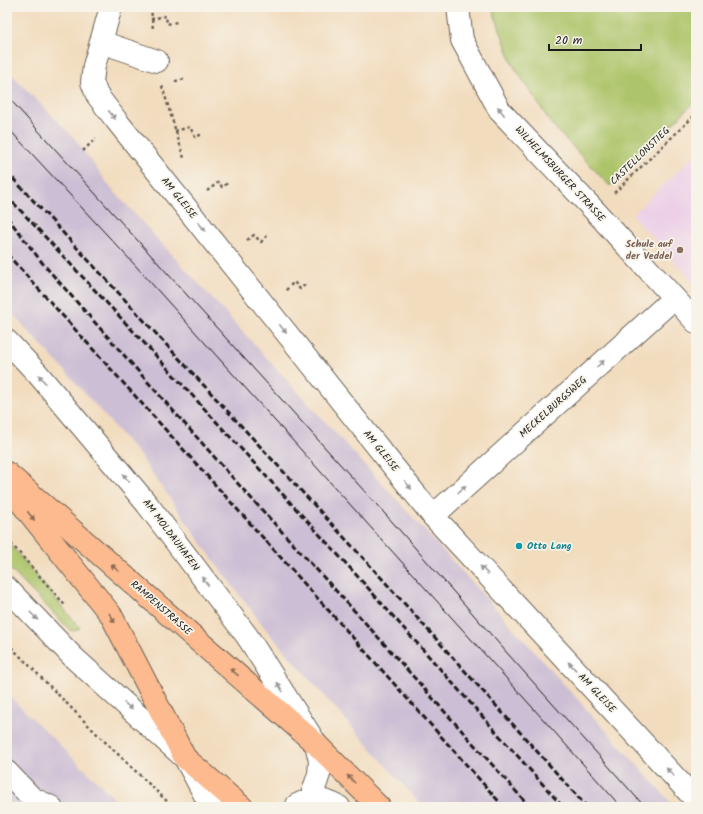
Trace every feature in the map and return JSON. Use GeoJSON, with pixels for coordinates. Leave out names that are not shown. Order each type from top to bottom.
{"type":"FeatureCollection","features":[{"type":"Feature","properties":{"kind":"main road","name":"RAMPENSTRASSE"},"geometry":{"type":"LineString","coordinates":[[7,473],[316,744],[379,807]]}},
{"type":"Feature","properties":{"kind":"main road"},"geometry":{"type":"LineString","coordinates":[[7,485],[111,615],[185,758],[242,807]]}},
{"type":"Feature","properties":{"kind":"street"},"geometry":{"type":"LineString","coordinates":[[111,7],[101,42],[157,60]]}},
{"type":"Feature","properties":{"kind":"street","name":"WILHELMSBURGER STRASSE"},"geometry":{"type":"LineString","coordinates":[[458,7],[462,40],[500,111],[596,211],[696,322]]}},
{"type":"Feature","properties":{"kind":"street","name":"AM GLEISE"},"geometry":{"type":"LineString","coordinates":[[101,42],[94,66],[92,82],[97,95],[116,120],[433,516],[696,800]]}},
{"type":"Feature","properties":{"kind":"street","name":"MECKELBURGSWEG"},"geometry":{"type":"LineString","coordinates":[[433,516],[674,298]]}},
{"type":"Feature","properties":{"kind":"street","name":"AM MOLDAUHAFEN"},"geometry":{"type":"LineString","coordinates":[[7,341],[37,373],[147,504],[247,636],[316,744]]}},
{"type":"Feature","properties":{"kind":"street"},"geometry":{"type":"LineString","coordinates":[[7,588],[74,658],[185,758],[211,807]]}},
{"type":"Feature","properties":{"kind":"street"},"geometry":{"type":"LineString","coordinates":[[304,805],[319,774],[320,761],[316,744]]}},
{"type":"Feature","properties":{"kind":"street"},"geometry":{"type":"LineString","coordinates":[[7,772],[32,798],[51,807]]}},
{"type":"Feature","properties":{"kind":"street"},"geometry":{"type":"LineString","coordinates":[[304,805],[319,800],[329,802],[339,807]]}},
{"type":"Feature","properties":{"kind":"path"},"geometry":{"type":"LineString","coordinates":[[151,19],[166,16],[168,24],[177,22]]}},
{"type":"Feature","properties":{"kind":"path","name":"CASTELLONSTIEG"},"geometry":{"type":"LineString","coordinates":[[596,211],[696,114]]}},
{"type":"Feature","properties":{"kind":"path"},"geometry":{"type":"LineString","coordinates":[[175,131],[190,127],[195,137],[203,134]]}},
{"type":"Feature","properties":{"kind":"path"},"geometry":{"type":"LineString","coordinates":[[203,194],[219,182],[222,187],[229,182]]}},
{"type":"Feature","properties":{"kind":"path"},"geometry":{"type":"LineString","coordinates":[[254,235],[261,242],[268,235]]}},
{"type":"Feature","properties":{"kind":"path"},"geometry":{"type":"LineString","coordinates":[[294,282],[300,289],[306,284]]}},
{"type":"Feature","properties":{"kind":"path"},"geometry":{"type":"LineString","coordinates":[[7,539],[68,607]]}},
{"type":"Feature","properties":{"kind":"path"},"geometry":{"type":"LineString","coordinates":[[7,643],[99,736],[173,807]]}},
{"type":"Feature","properties":{"kind":"shaded area"},"geometry":{"type":"Polygon","coordinates":[[[7,70],[75,139],[110,187],[428,534],[675,807],[424,807],[412,795],[269,633],[222,572],[140,456],[7,308],[7,70]]]}},
{"type":"Feature","properties":{"kind":"shaded area","name":"Schule auf der Veddel"},"geometry":{"type":"Polygon","coordinates":[[[696,154],[696,285],[632,215],[696,154]]]}},
{"type":"Feature","properties":{"kind":"shaded area"},"geometry":{"type":"Polygon","coordinates":[[[7,694],[108,792],[122,807],[7,807],[7,694]]]}},
{"type":"Feature","properties":{"kind":"green space"},"geometry":{"type":"Polygon","coordinates":[[[492,7],[696,7],[696,100],[610,186],[553,126],[513,65],[492,7]]]}},
{"type":"Feature","properties":{"kind":"green space"},"geometry":{"type":"Polygon","coordinates":[[[7,541],[80,628],[74,631],[70,630],[7,566],[7,541]]]}},
{"type":"Feature","properties":{"kind":"tram line"},"geometry":{"type":"LineString","coordinates":[[7,96],[395,525],[645,807]]}},
{"type":"Feature","properties":{"kind":"tram line"},"geometry":{"type":"LineString","coordinates":[[7,127],[134,264],[621,807]]}},
{"type":"Feature","properties":{"kind":"railway"},"geometry":{"type":"LineString","coordinates":[[7,172],[376,572],[587,807]]}},
{"type":"Feature","properties":{"kind":"railway"},"geometry":{"type":"LineString","coordinates":[[7,196],[147,346],[351,569],[563,807]]}},
{"type":"Feature","properties":{"kind":"railway"},"geometry":{"type":"LineString","coordinates":[[7,217],[44,265],[240,486],[360,617],[530,807]]}},
{"type":"Feature","properties":{"kind":"railway"},"geometry":{"type":"LineString","coordinates":[[7,254],[504,807]]}},
{"type":"Feature","properties":{"kind":"place","name":"Schule auf der Veddel"},"geometry":{"type":"Point","coordinates":[680,250]}},
{"type":"Feature","properties":{"kind":"place","name":"Otto Lang"},"geometry":{"type":"Point","coordinates":[519,546]}}]}
